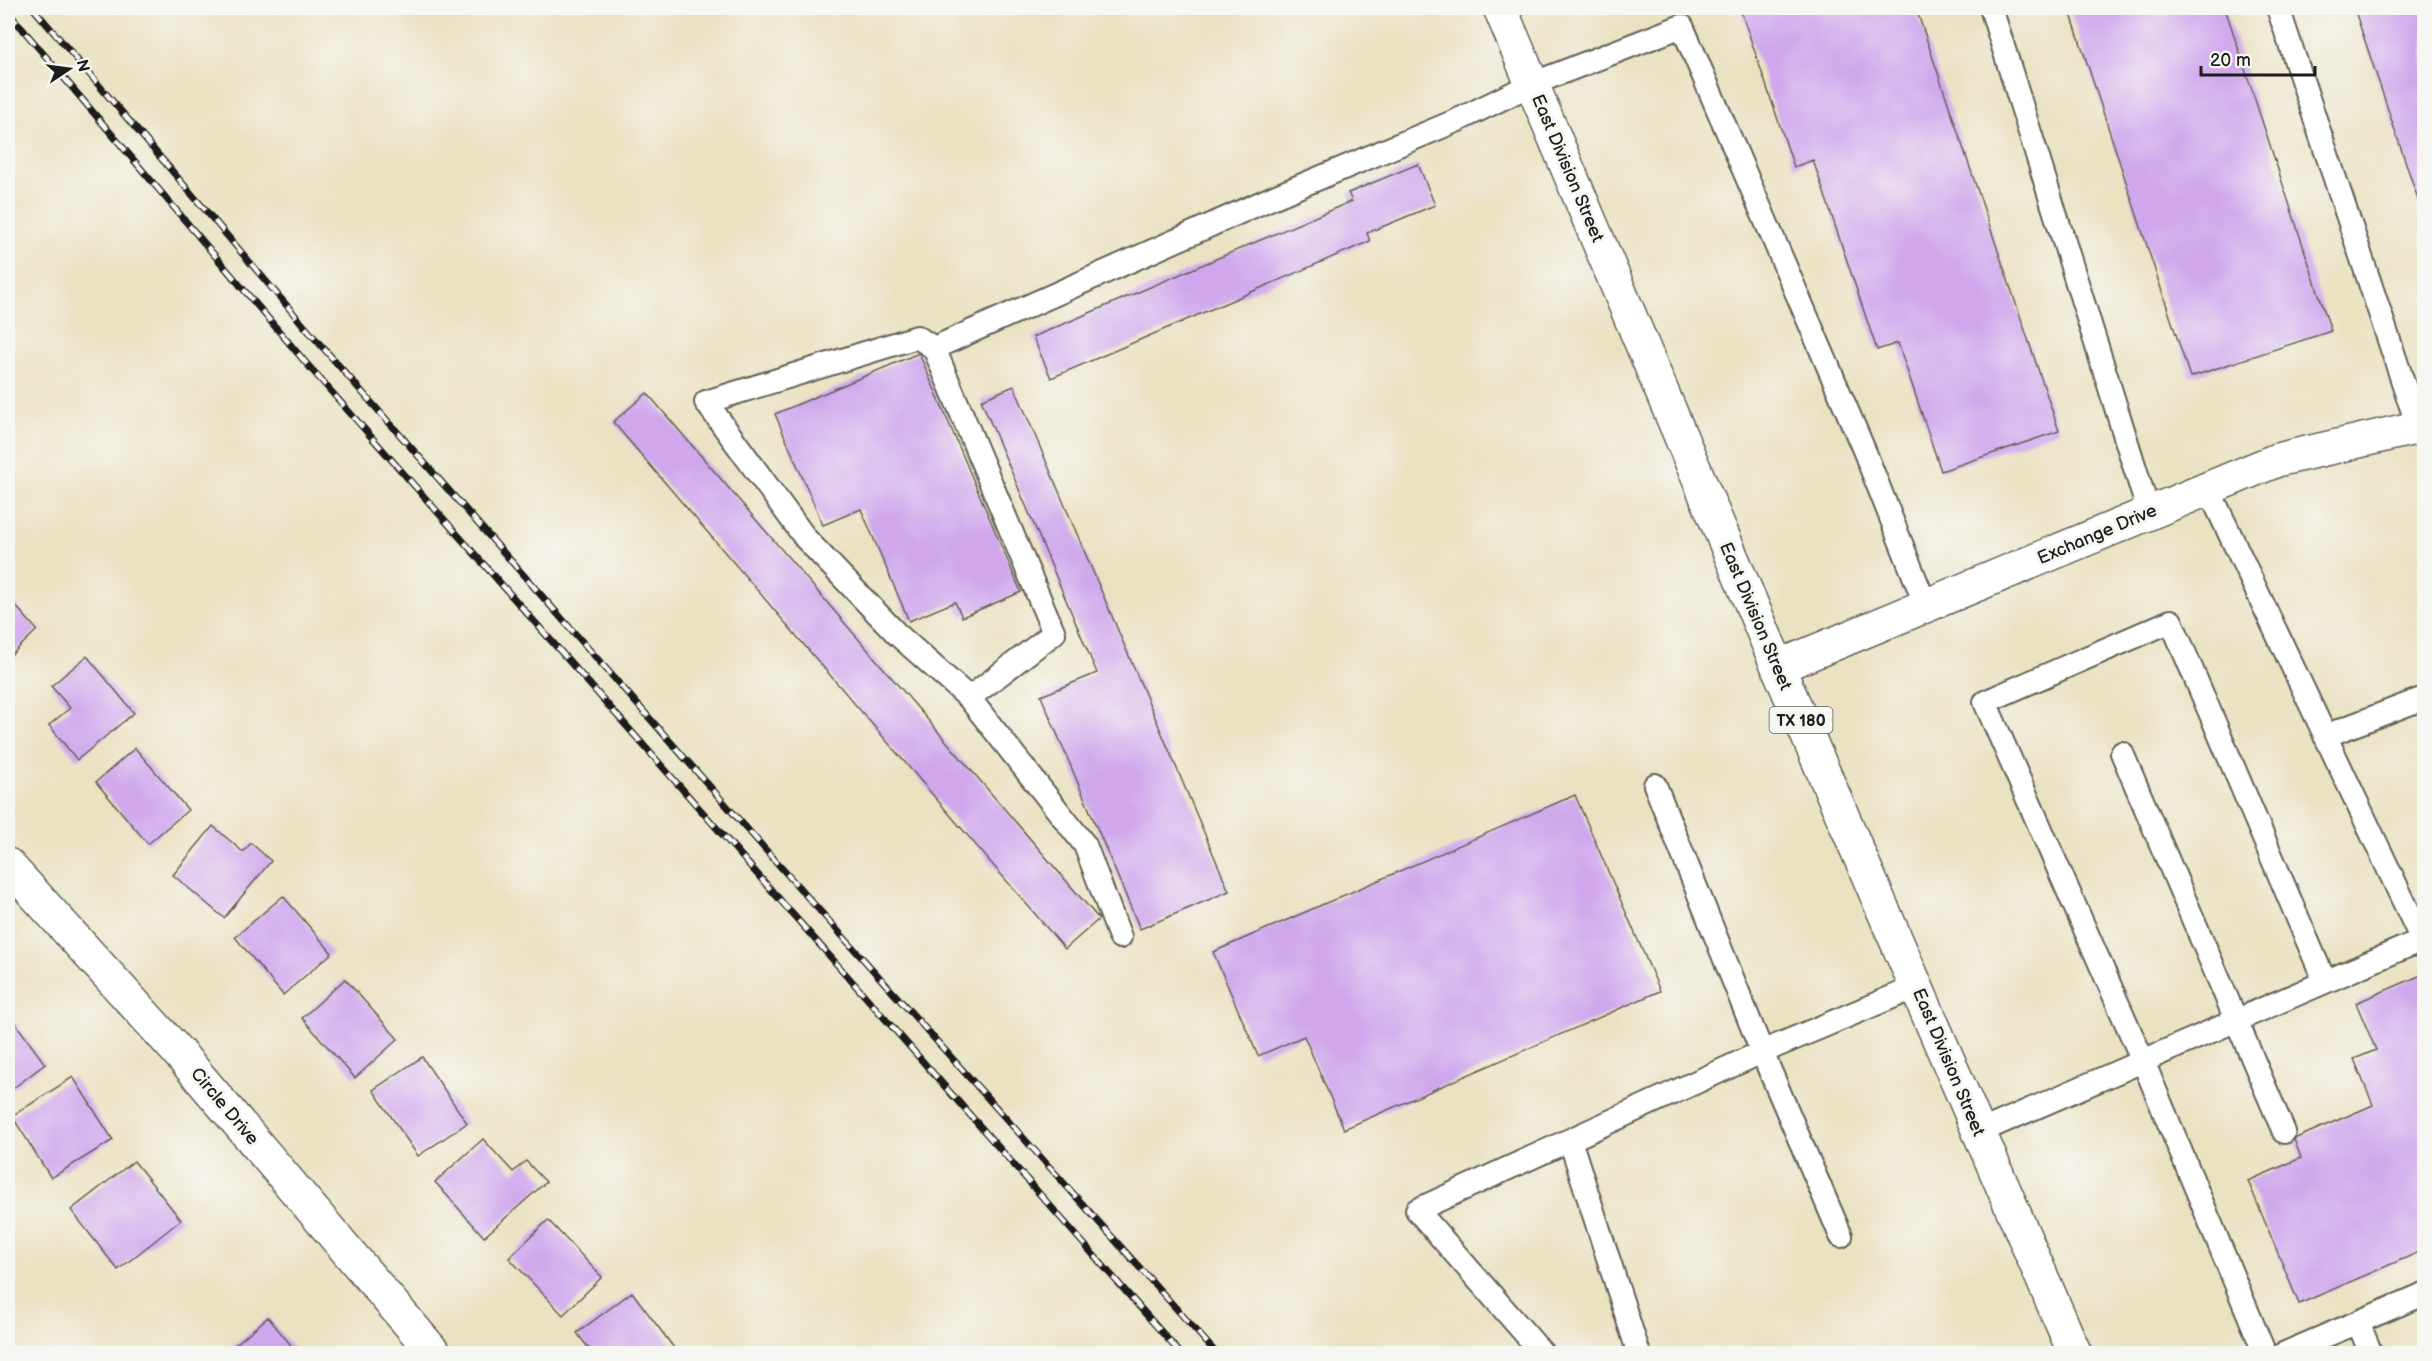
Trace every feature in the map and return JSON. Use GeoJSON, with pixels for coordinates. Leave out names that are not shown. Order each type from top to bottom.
{"type":"FeatureCollection","features":[{"type":"Feature","properties":{"kind":"main road","name":"East Division Street"},"geometry":{"type":"LineString","coordinates":[[1500,8],[1778,667],[2075,1353]]}},
{"type":"Feature","properties":{"kind":"main road","name":"Exchange Drive"},"geometry":{"type":"LineString","coordinates":[[1778,667],[2277,460],[2421,427]]}},
{"type":"Feature","properties":{"kind":"main road","name":"Circle Drive"},"geometry":{"type":"LineString","coordinates":[[8,865],[178,1052],[435,1353]]}},
{"type":"Feature","properties":{"kind":"lane"},"geometry":{"type":"LineString","coordinates":[[1991,8],[2149,513]]}},
{"type":"Feature","properties":{"kind":"lane"},"geometry":{"type":"LineString","coordinates":[[2278,8],[2421,427]]}},
{"type":"Feature","properties":{"kind":"lane"},"geometry":{"type":"LineString","coordinates":[[934,348],[1284,193],[1458,120],[1532,84],[1682,26],[1864,450],[1926,606]]}},
{"type":"Feature","properties":{"kind":"lane"},"geometry":{"type":"LineString","coordinates":[[969,698],[1054,633],[934,348],[917,337],[706,402],[806,539],[897,634],[969,698],[1085,845],[1120,937]]}},
{"type":"Feature","properties":{"kind":"lane"},"geometry":{"type":"LineString","coordinates":[[1979,1132],[2423,940],[2208,488]]}},
{"type":"Feature","properties":{"kind":"lane"},"geometry":{"type":"LineString","coordinates":[[2265,1353],[2143,1061],[1985,702],[2171,621],[2325,982]]}},
{"type":"Feature","properties":{"kind":"lane"},"geometry":{"type":"LineString","coordinates":[[2325,736],[2424,698]]}},
{"type":"Feature","properties":{"kind":"lane"},"geometry":{"type":"LineString","coordinates":[[2122,753],[2284,1132]]}},
{"type":"Feature","properties":{"kind":"lane"},"geometry":{"type":"LineString","coordinates":[[1655,784],[1762,1052],[1841,1236]]}},
{"type":"Feature","properties":{"kind":"lane"},"geometry":{"type":"LineString","coordinates":[[1543,1353],[1417,1210],[1762,1052],[1916,987]]}},
{"type":"Feature","properties":{"kind":"lane"},"geometry":{"type":"LineString","coordinates":[[1570,1140],[1639,1353]]}},
{"type":"Feature","properties":{"kind":"lane"},"geometry":{"type":"LineString","coordinates":[[2283,1353],[2424,1294]]}},
{"type":"Feature","properties":{"kind":"lane"},"geometry":{"type":"LineString","coordinates":[[2358,1322],[2371,1353]]}},
{"type":"Feature","properties":{"kind":"building"},"geometry":{"type":"Polygon","coordinates":[[[1740,8],[1916,8],[2059,431],[1941,471],[1898,343],[1877,350],[1813,160],[1794,167],[1740,8]]]}},
{"type":"Feature","properties":{"kind":"building"},"geometry":{"type":"Polygon","coordinates":[[[2069,8],[2225,8],[2331,331],[2190,377],[2069,8]]]}},
{"type":"Feature","properties":{"kind":"building"},"geometry":{"type":"Polygon","coordinates":[[[2354,8],[2424,8],[2424,217],[2354,8]]]}},
{"type":"Feature","properties":{"kind":"building"},"geometry":{"type":"Polygon","coordinates":[[[1418,164],[1435,205],[1367,233],[1370,241],[1051,378],[1033,337],[1352,201],[1348,193],[1418,164]]]}},
{"type":"Feature","properties":{"kind":"building"},"geometry":{"type":"Polygon","coordinates":[[[919,353],[1021,592],[962,617],[955,602],[909,621],[861,509],[823,525],[775,414],[919,353]]]}},
{"type":"Feature","properties":{"kind":"building"},"geometry":{"type":"Polygon","coordinates":[[[1014,386],[1229,891],[1140,929],[1041,696],[1097,673],[981,400],[1014,386]]]}},
{"type":"Feature","properties":{"kind":"building"},"geometry":{"type":"Polygon","coordinates":[[[647,393],[1099,919],[1065,949],[613,422],[647,393]]]}},
{"type":"Feature","properties":{"kind":"building"},"geometry":{"type":"Polygon","coordinates":[[[8,597],[37,630],[8,658],[8,597]]]}},
{"type":"Feature","properties":{"kind":"building"},"geometry":{"type":"Polygon","coordinates":[[[87,656],[134,713],[77,760],[49,725],[70,708],[51,686],[87,656]]]}},
{"type":"Feature","properties":{"kind":"building"},"geometry":{"type":"Polygon","coordinates":[[[135,748],[188,810],[148,844],[96,782],[135,748]]]}},
{"type":"Feature","properties":{"kind":"building"},"geometry":{"type":"Polygon","coordinates":[[[1575,795],[1660,991],[1344,1129],[1304,1036],[1258,1056],[1213,952],[1575,795]]]}},
{"type":"Feature","properties":{"kind":"building"},"geometry":{"type":"Polygon","coordinates":[[[213,826],[243,852],[251,843],[271,861],[224,918],[173,875],[213,826]]]}},
{"type":"Feature","properties":{"kind":"building"},"geometry":{"type":"Polygon","coordinates":[[[283,896],[332,953],[283,995],[235,937],[283,896]]]}},
{"type":"Feature","properties":{"kind":"building"},"geometry":{"type":"Polygon","coordinates":[[[2424,974],[2424,1250],[2299,1304],[2248,1181],[2301,1158],[2294,1139],[2373,1105],[2354,1059],[2376,1050],[2356,1003],[2424,974]]]}},
{"type":"Feature","properties":{"kind":"building"},"geometry":{"type":"Polygon","coordinates":[[[345,979],[398,1039],[355,1078],[302,1018],[345,979]]]}},
{"type":"Feature","properties":{"kind":"building"},"geometry":{"type":"Polygon","coordinates":[[[8,1013],[45,1064],[8,1092],[8,1013]]]}},
{"type":"Feature","properties":{"kind":"building"},"geometry":{"type":"Polygon","coordinates":[[[422,1057],[467,1123],[418,1156],[373,1090],[422,1057]]]}},
{"type":"Feature","properties":{"kind":"building"},"geometry":{"type":"Polygon","coordinates":[[[73,1077],[113,1140],[51,1178],[12,1116],[73,1077]]]}},
{"type":"Feature","properties":{"kind":"building"},"geometry":{"type":"Polygon","coordinates":[[[483,1139],[513,1172],[526,1161],[546,1182],[484,1237],[435,1182],[483,1139]]]}},
{"type":"Feature","properties":{"kind":"building"},"geometry":{"type":"Polygon","coordinates":[[[134,1161],[181,1220],[118,1270],[71,1210],[134,1161]]]}},
{"type":"Feature","properties":{"kind":"building"},"geometry":{"type":"Polygon","coordinates":[[[548,1220],[602,1277],[563,1315],[509,1258],[548,1220]]]}},
{"type":"Feature","properties":{"kind":"building"},"geometry":{"type":"Polygon","coordinates":[[[632,1292],[674,1348],[667,1354],[593,1354],[577,1333],[632,1292]]]}},
{"type":"Feature","properties":{"kind":"building"},"geometry":{"type":"Polygon","coordinates":[[[268,1317],[298,1354],[224,1354],[268,1317]]]}},
{"type":"Feature","properties":{"kind":"railway"},"geometry":{"type":"LineString","coordinates":[[33,8],[311,334],[786,873],[1217,1354]]}},
{"type":"Feature","properties":{"kind":"railway"},"geometry":{"type":"LineString","coordinates":[[8,12],[306,363],[1181,1354]]}}]}
